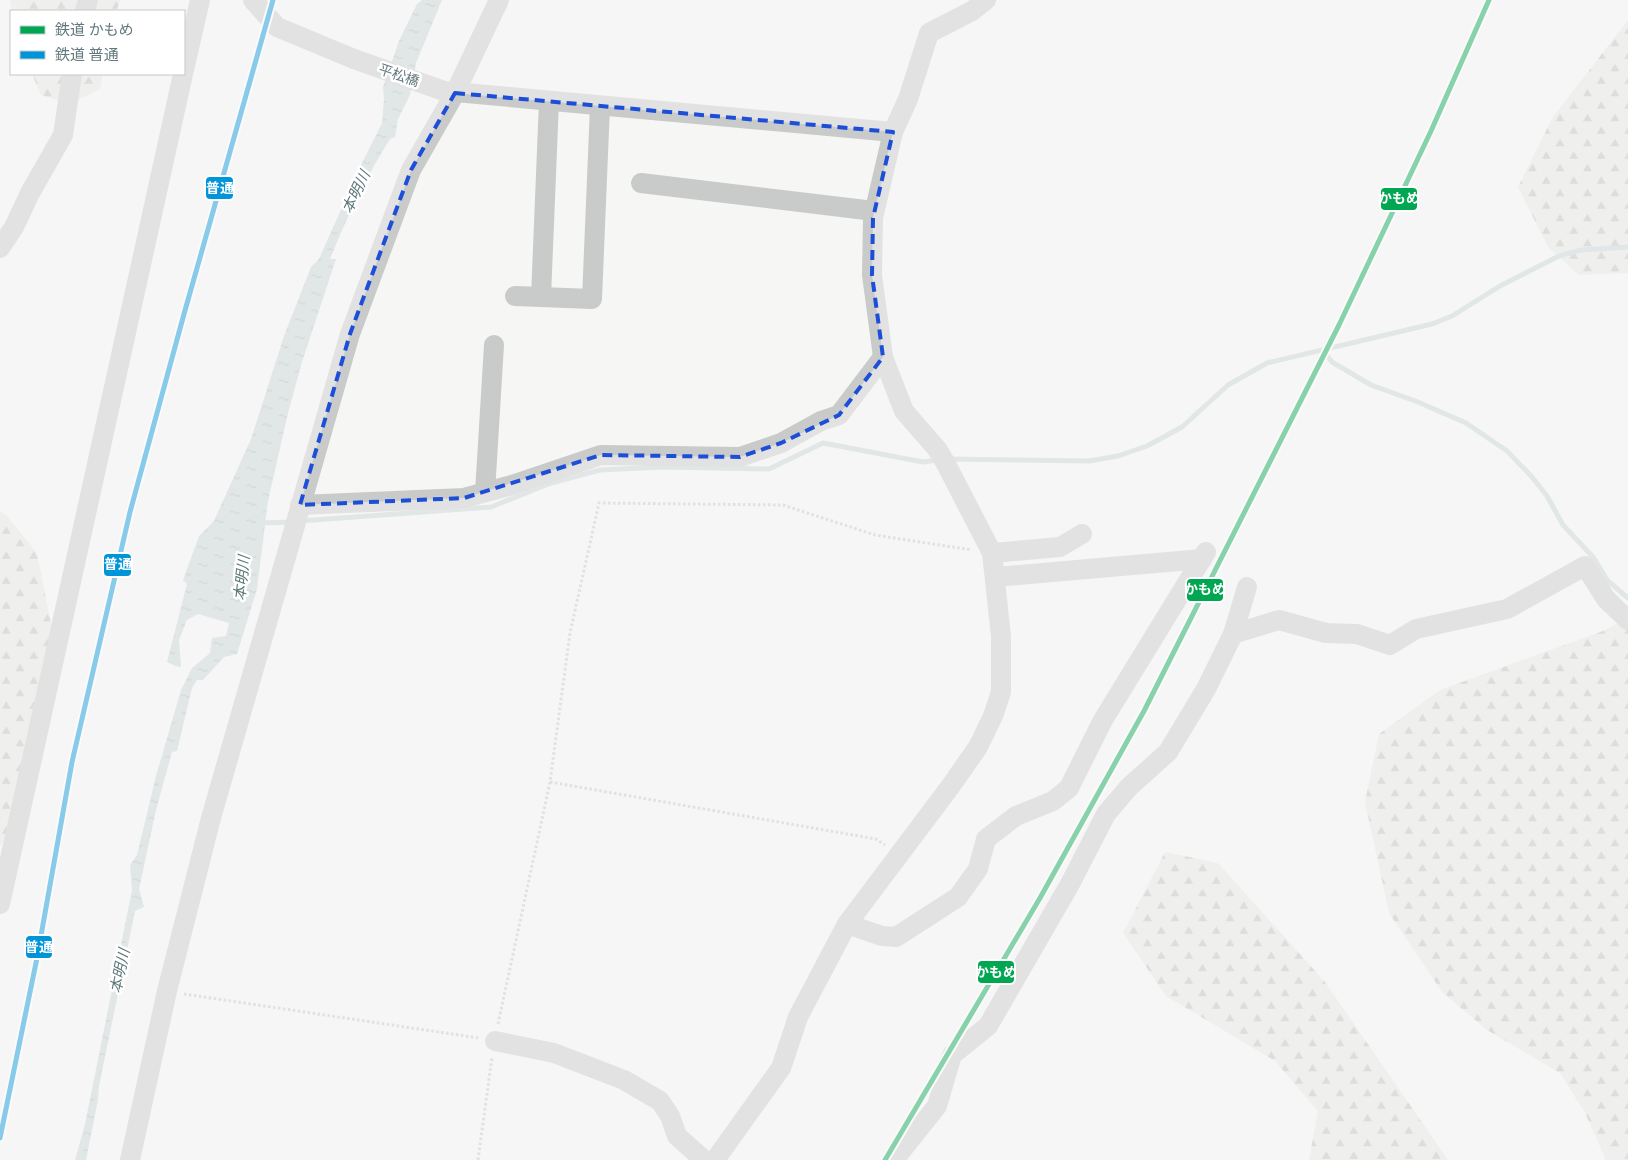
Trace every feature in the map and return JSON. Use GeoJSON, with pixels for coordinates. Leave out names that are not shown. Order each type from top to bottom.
{"type":"FeatureCollection","features":[{"type":"Feature","properties":{"kind":"street"},"geometry":{"type":"LineString","coordinates":[[185,64],[200,0]]}},
{"type":"Feature","properties":{"kind":"street","name":"平松橋"},"geometry":{"type":"LineString","coordinates":[[253,0],[277,27],[354,60],[450,92],[893,132]]}},
{"type":"Feature","properties":{"kind":"street"},"geometry":{"type":"LineString","coordinates":[[130,1160],[167,991],[210,818],[350,334],[411,170],[499,0]]}},
{"type":"Feature","properties":{"kind":"street"},"geometry":{"type":"LineString","coordinates":[[715,1160],[781,1068],[798,1017],[847,924],[950,788],[978,746],[993,716],[1001,692],[1000,636],[992,553],[941,456],[904,411],[883,358],[872,274],[872,218],[893,132],[908,100],[929,33],[972,11],[986,0]]}},
{"type":"Feature","properties":{"kind":"street"},"geometry":{"type":"LineString","coordinates":[[0,248],[14,227],[30,193],[63,135],[72,75]]}},
{"type":"Feature","properties":{"kind":"street"},"geometry":{"type":"LineString","coordinates":[[0,904],[182,75]]}},
{"type":"Feature","properties":{"kind":"street"},"geometry":{"type":"LineString","coordinates":[[541,297],[549,101]]}},
{"type":"Feature","properties":{"kind":"street"},"geometry":{"type":"LineString","coordinates":[[515,296],[592,298],[600,106]]}},
{"type":"Feature","properties":{"kind":"street"},"geometry":{"type":"LineString","coordinates":[[641,183],[874,211]]}},
{"type":"Feature","properties":{"kind":"street"},"geometry":{"type":"LineString","coordinates":[[485,492],[494,344]]}},
{"type":"Feature","properties":{"kind":"street"},"geometry":{"type":"LineString","coordinates":[[299,508],[464,498],[601,455],[740,457],[781,443],[821,421],[839,415],[883,358]]}},
{"type":"Feature","properties":{"kind":"street"},"geometry":{"type":"LineString","coordinates":[[992,553],[1060,547],[1082,534]]}},
{"type":"Feature","properties":{"kind":"street"},"geometry":{"type":"LineString","coordinates":[[847,924],[882,936],[896,937],[958,897],[978,869],[986,838],[1016,816],[1053,801],[1069,788],[1103,720],[1204,555],[994,577]]}},
{"type":"Feature","properties":{"kind":"street"},"geometry":{"type":"LineString","coordinates":[[1234,634],[1278,620],[1326,633],[1357,634],[1390,645],[1416,628],[1507,609],[1585,566],[1606,599],[1628,620]]}},
{"type":"Feature","properties":{"kind":"street"},"geometry":{"type":"LineString","coordinates":[[894,1160],[937,1106],[952,1055],[988,1026],[1070,884],[1106,814],[1130,787],[1168,752],[1206,689],[1234,634],[1247,588]]}},
{"type":"Feature","properties":{"kind":"street"},"geometry":{"type":"LineString","coordinates":[[495,1041],[554,1054],[624,1080],[660,1101],[670,1116],[676,1136],[704,1160]]}},
{"type":"Feature","properties":{"kind":"path"},"geometry":{"type":"LineString","coordinates":[[478,1160],[495,1041],[550,782],[570,632],[599,503],[783,505],[875,535],[992,553]]}},
{"type":"Feature","properties":{"kind":"path"},"geometry":{"type":"LineString","coordinates":[[550,782],[876,839],[900,854]]}},
{"type":"Feature","properties":{"kind":"path"},"geometry":{"type":"LineString","coordinates":[[167,991],[495,1041]]}},
{"type":"Feature","properties":{"kind":"highlighted area"},"geometry":{"type":"Polygon","coordinates":[[[455,93],[893,132],[873,218],[872,275],[883,357],[839,415],[781,443],[740,457],[601,455],[464,498],[300,505],[350,334],[411,170],[455,93]]]}},
{"type":"Feature","properties":{"kind":"green space"},"geometry":{"type":"Polygon","coordinates":[[[10,0],[120,0],[117,10],[12,10],[10,0]]]}},
{"type":"Feature","properties":{"kind":"green space"},"geometry":{"type":"Polygon","coordinates":[[[1628,20],[1628,273],[1579,275],[1548,247],[1518,187],[1553,117],[1628,20]]]}},
{"type":"Feature","properties":{"kind":"green space"},"geometry":{"type":"Polygon","coordinates":[[[32,75],[103,75],[100,89],[69,104],[41,95],[32,75]]]}},
{"type":"Feature","properties":{"kind":"green space"},"geometry":{"type":"Polygon","coordinates":[[[0,511],[6,515],[37,553],[53,634],[12,827],[0,847],[0,511]]]}},
{"type":"Feature","properties":{"kind":"green space"},"geometry":{"type":"Polygon","coordinates":[[[1628,618],[1628,1160],[1606,1160],[1585,1113],[1560,1073],[1487,1030],[1442,992],[1389,913],[1365,802],[1379,734],[1440,690],[1603,631],[1628,618]]]}},
{"type":"Feature","properties":{"kind":"green space"},"geometry":{"type":"Polygon","coordinates":[[[1165,852],[1218,863],[1325,982],[1448,1160],[1309,1160],[1318,1111],[1275,1061],[1166,996],[1123,933],[1165,852]]]}},
{"type":"Feature","properties":{"kind":"water","name":"本明川"},"geometry":{"type":"Polygon","coordinates":[[[422,0],[442,0],[416,63],[410,95],[398,119],[395,137],[390,139],[365,183],[330,259],[336,259],[302,362],[288,413],[268,501],[257,589],[237,654],[224,657],[203,680],[197,680],[192,688],[177,751],[172,752],[156,810],[139,889],[144,907],[135,911],[99,1086],[86,1160],[75,1160],[85,1124],[132,890],[130,865],[137,855],[156,776],[181,690],[192,668],[210,653],[212,638],[226,636],[229,623],[198,614],[187,620],[179,640],[181,667],[167,662],[187,584],[183,580],[199,536],[214,521],[251,439],[284,336],[311,267],[319,259],[382,123],[383,87],[399,41],[417,4],[422,0]]]}},
{"type":"Feature","properties":{"kind":"waterway"},"geometry":{"type":"LineString","coordinates":[[950,459],[1089,461],[1118,456],[1147,446],[1182,427],[1228,385],[1267,363],[1432,324],[1452,316],[1500,286],[1559,256],[1581,250],[1628,247]]}},
{"type":"Feature","properties":{"kind":"waterway"},"geometry":{"type":"LineString","coordinates":[[1323,350],[1332,362],[1371,385],[1418,402],[1466,423],[1507,451],[1547,496],[1563,525],[1593,557],[1608,581],[1628,598]]}},
{"type":"Feature","properties":{"kind":"waterway"},"geometry":{"type":"LineString","coordinates":[[300,521],[491,507],[551,483],[600,470],[664,467],[769,469],[823,443],[923,462],[937,460]]}},
{"type":"Feature","properties":{"kind":"waterway"},"geometry":{"type":"LineString","coordinates":[[260,523],[292,522]]}},
{"type":"Feature","properties":{"kind":"rail line","name":"普通"},"geometry":{"type":"LineString","coordinates":[[0,1138],[37,958],[72,762],[130,512],[273,0]]}},
{"type":"Feature","properties":{"kind":"rail line","name":"かもめ"},"geometry":{"type":"LineString","coordinates":[[885,1160],[1040,898],[1144,711],[1339,325],[1431,131],[1489,0]]}}]}
